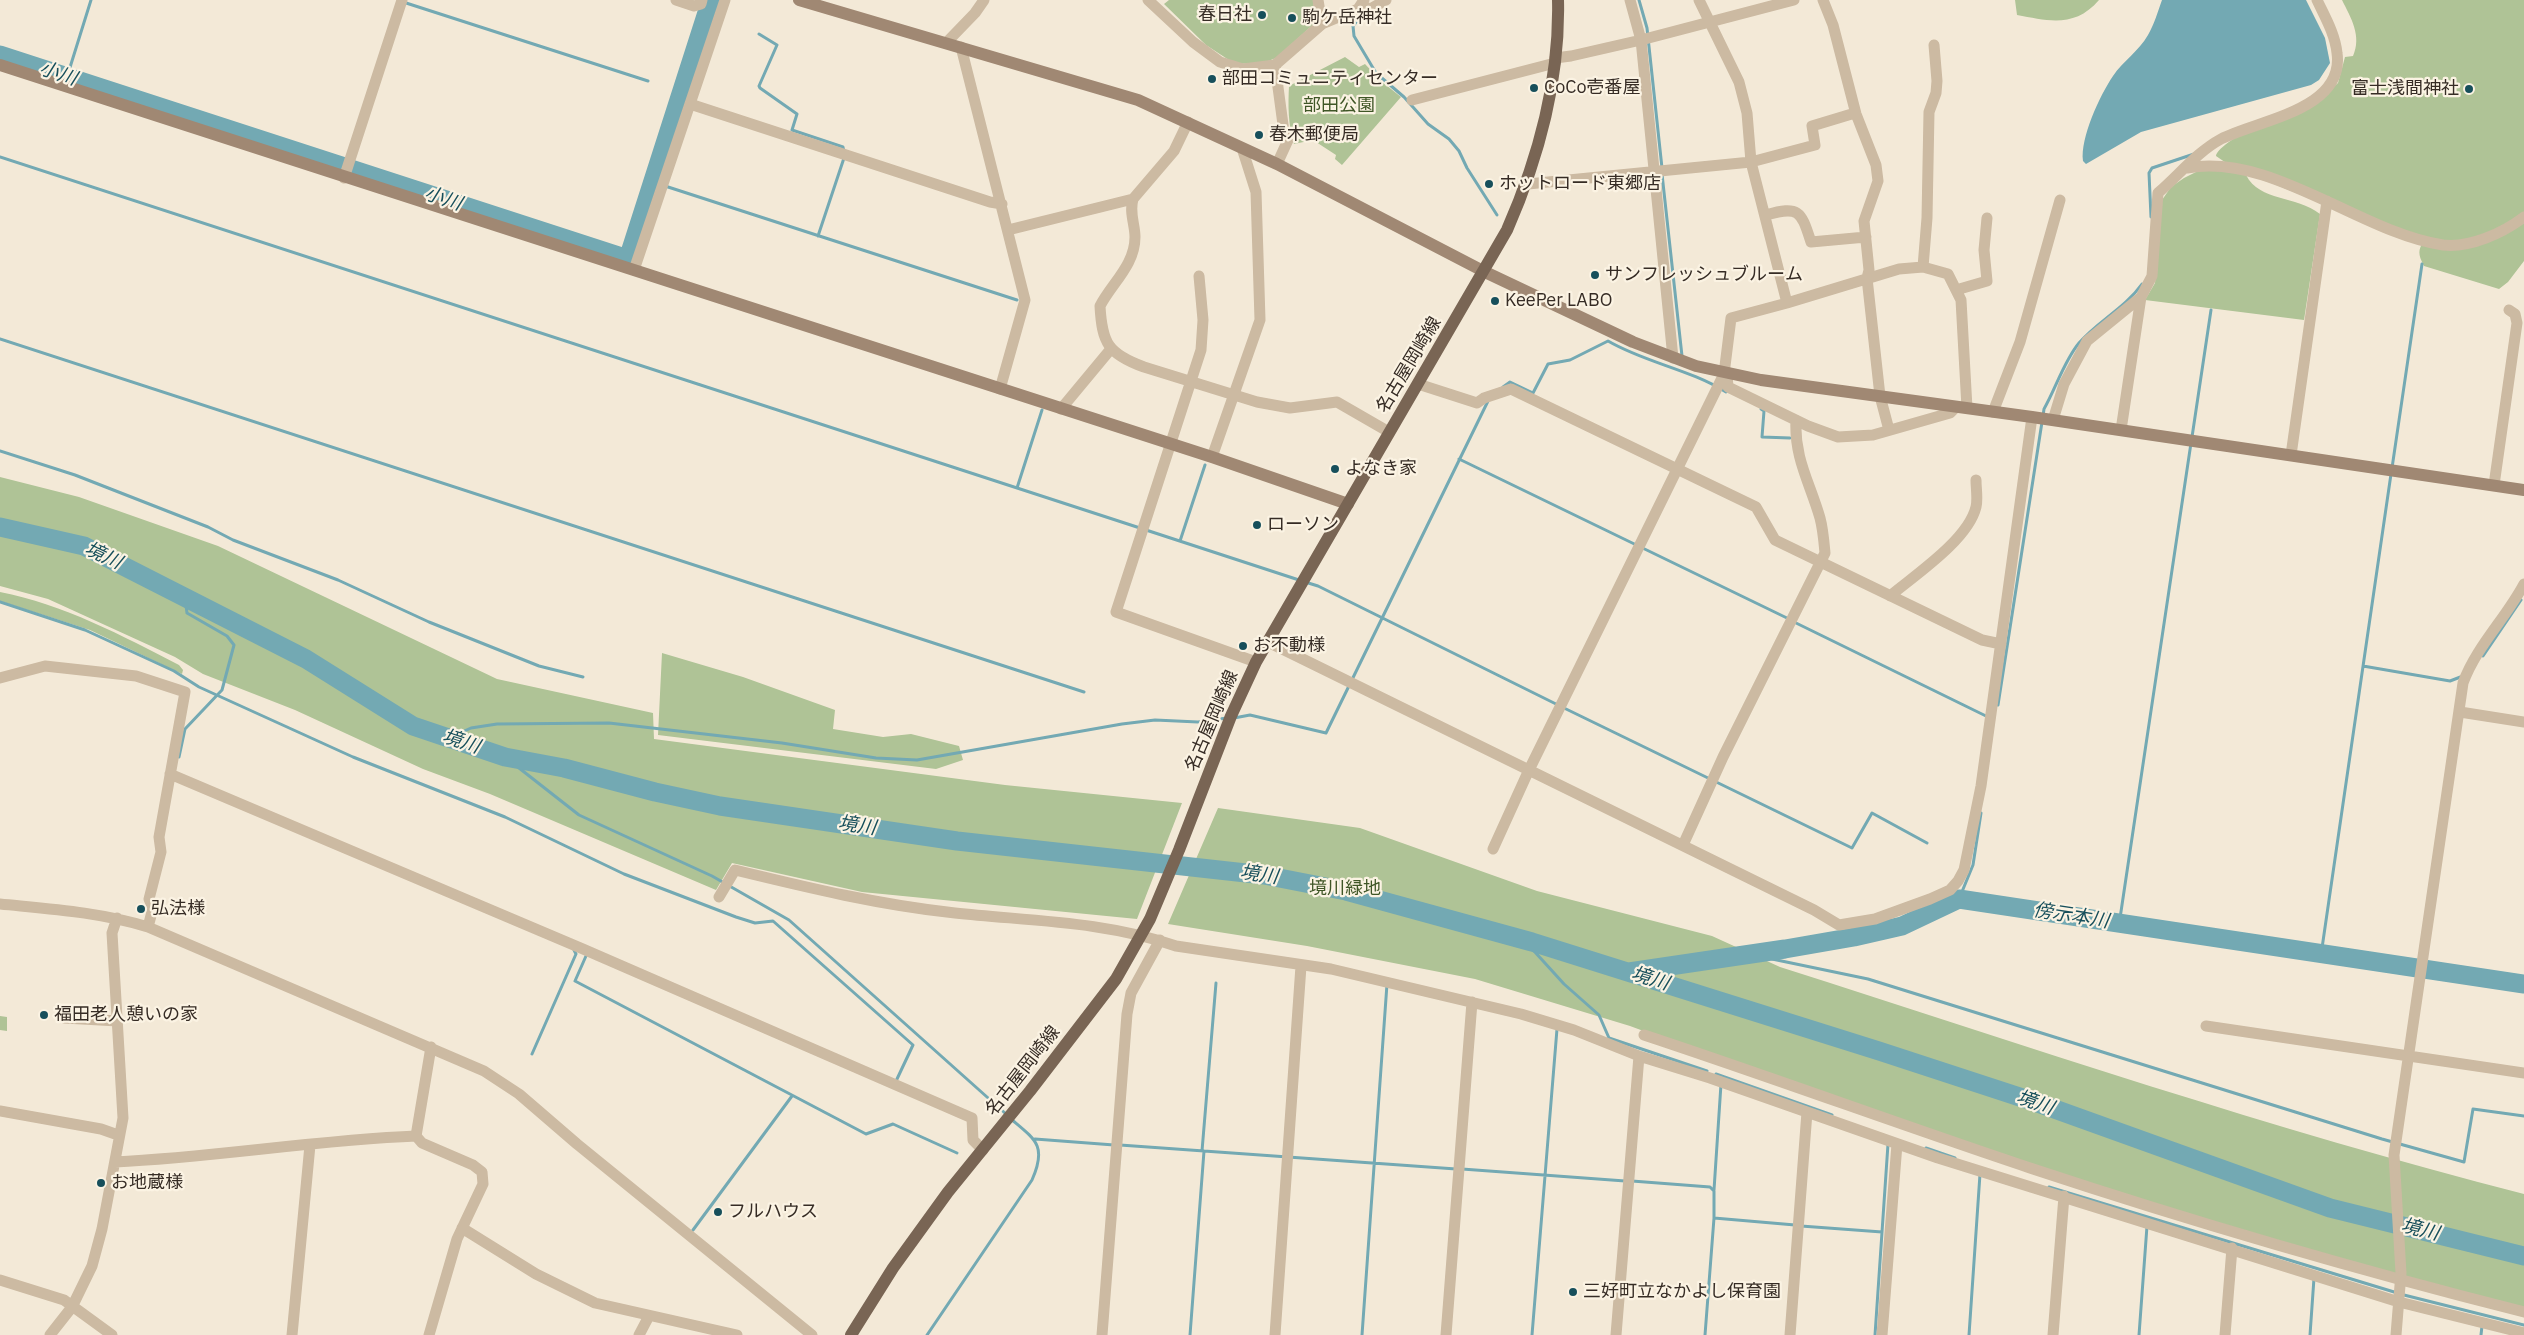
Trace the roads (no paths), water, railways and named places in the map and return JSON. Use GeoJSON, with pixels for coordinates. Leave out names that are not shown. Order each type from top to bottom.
{"type":"FeatureCollection","features":[{"type":"Feature","properties":{"kind":"main road","name":"名古屋岡崎線"},"geometry":{"type":"LineString","coordinates":[[851,1335],[893,1268],[948,1192],[1116,979],[1150,919],[1231,716],[1256,662],[1389,432],[1486,272],[1508,230],[1528,184],[1549,106],[1555,60],[1558,0]]}},
{"type":"Feature","properties":{"kind":"street"},"geometry":{"type":"LineString","coordinates":[[344,178],[402,0]]}},
{"type":"Feature","properties":{"kind":"street"},"geometry":{"type":"LineString","coordinates":[[676,0],[694,6],[701,4],[702,0]]}},
{"type":"Feature","properties":{"kind":"street"},"geometry":{"type":"LineString","coordinates":[[634,270],[726,0]]}},
{"type":"Feature","properties":{"kind":"street"},"geometry":{"type":"LineString","coordinates":[[799,0],[961,46],[1138,100],[1276,164],[1486,272],[1633,342],[1673,358],[1726,374],[2053,420],[2524,490]]}},
{"type":"Feature","properties":{"kind":"street"},"geometry":{"type":"LineString","coordinates":[[947,42],[975,13],[984,0]]}},
{"type":"Feature","properties":{"kind":"street"},"geometry":{"type":"LineString","coordinates":[[1148,0],[1194,42],[1220,62],[1243,69],[1275,65],[1322,24],[1361,5],[1372,8],[1386,0]]}},
{"type":"Feature","properties":{"kind":"street"},"geometry":{"type":"LineString","coordinates":[[1318,0],[1322,24]]}},
{"type":"Feature","properties":{"kind":"street"},"geometry":{"type":"LineString","coordinates":[[1630,0],[1641,40],[1673,358]]}},
{"type":"Feature","properties":{"kind":"street"},"geometry":{"type":"LineString","coordinates":[[1699,0],[1739,82],[1747,113],[1751,162],[1787,302]]}},
{"type":"Feature","properties":{"kind":"street"},"geometry":{"type":"LineString","coordinates":[[1412,100],[1555,60],[1641,40],[1794,0]]}},
{"type":"Feature","properties":{"kind":"street"},"geometry":{"type":"LineString","coordinates":[[1824,0],[1833,25],[1855,113],[1876,165],[1878,181],[1864,221],[1869,270],[1867,278],[1880,396],[1889,430]]}},
{"type":"Feature","properties":{"kind":"street"},"geometry":{"type":"LineString","coordinates":[[2121,430],[2141,297],[2152,276],[2158,194],[2212,144],[2300,109],[2324,92],[2332,83],[2338,55],[2334,37],[2318,0]]}},
{"type":"Feature","properties":{"kind":"street"},"geometry":{"type":"LineString","coordinates":[[1923,268],[1927,218],[1929,112],[1936,93],[1937,81],[1934,45]]}},
{"type":"Feature","properties":{"kind":"street"},"geometry":{"type":"LineString","coordinates":[[961,46],[1025,300],[1000,389]]}},
{"type":"Feature","properties":{"kind":"street"},"geometry":{"type":"LineString","coordinates":[[0,65],[344,178],[1212,457],[1348,504]]}},
{"type":"Feature","properties":{"kind":"street"},"geometry":{"type":"LineString","coordinates":[[1275,65],[1284,132],[1288,140],[1276,164]]}},
{"type":"Feature","properties":{"kind":"street"},"geometry":{"type":"LineString","coordinates":[[690,104],[990,202],[1002,204]]}},
{"type":"Feature","properties":{"kind":"street"},"geometry":{"type":"LineString","coordinates":[[1528,184],[1751,162],[1815,146],[1812,126],[1855,113]]}},
{"type":"Feature","properties":{"kind":"street"},"geometry":{"type":"LineString","coordinates":[[1188,122],[1174,151],[1133,199],[1130,208],[1135,238],[1130,260],[1100,306],[1104,338],[1110,350],[1125,360],[1192,382],[1290,408],[1337,402],[1389,432]]}},
{"type":"Feature","properties":{"kind":"street"},"geometry":{"type":"LineString","coordinates":[[1212,457],[1260,320],[1256,192],[1242,148]]}},
{"type":"Feature","properties":{"kind":"street"},"geometry":{"type":"LineString","coordinates":[[2187,168],[2204,165],[2257,174],[2326,200],[2377,224],[2444,245],[2482,240],[2514,225],[2524,217]]}},
{"type":"Feature","properties":{"kind":"street"},"geometry":{"type":"LineString","coordinates":[[1008,230],[1133,199]]}},
{"type":"Feature","properties":{"kind":"street"},"geometry":{"type":"LineString","coordinates":[[1993,412],[2020,342],[2060,200]]}},
{"type":"Feature","properties":{"kind":"street"},"geometry":{"type":"LineString","coordinates":[[2290,455],[2326,200]]}},
{"type":"Feature","properties":{"kind":"street"},"geometry":{"type":"LineString","coordinates":[[1766,215],[1785,209],[1799,213],[1802,216],[1811,242],[1866,237]]}},
{"type":"Feature","properties":{"kind":"street"},"geometry":{"type":"LineString","coordinates":[[1956,290],[1987,281],[1984,250],[1987,218]]}},
{"type":"Feature","properties":{"kind":"street"},"geometry":{"type":"LineString","coordinates":[[1923,268],[1948,274],[1961,300],[1965,339],[1961,408],[1950,413],[1865,436],[1838,437],[1796,420],[1728,387],[1726,374],[1731,318],[1899,269],[1923,268]]}},
{"type":"Feature","properties":{"kind":"street"},"geometry":{"type":"LineString","coordinates":[[1199,276],[1203,334],[1192,382],[1116,612],[1256,662]]}},
{"type":"Feature","properties":{"kind":"street"},"geometry":{"type":"LineString","coordinates":[[2053,420],[2064,384],[2087,342],[2141,297]]}},
{"type":"Feature","properties":{"kind":"street"},"geometry":{"type":"LineString","coordinates":[[2494,485],[2517,323],[2516,314],[2509,310]]}},
{"type":"Feature","properties":{"kind":"street"},"geometry":{"type":"LineString","coordinates":[[1061,409],[1110,350]]}},
{"type":"Feature","properties":{"kind":"street"},"geometry":{"type":"LineString","coordinates":[[1493,849],[1528,772],[1676,470],[1726,374]]}},
{"type":"Feature","properties":{"kind":"street"},"geometry":{"type":"LineString","coordinates":[[1418,384],[1477,403],[1484,398],[1511,389],[1756,507],[1774,540],[1982,640],[2001,644]]}},
{"type":"Feature","properties":{"kind":"street"},"geometry":{"type":"LineString","coordinates":[[1268,642],[1528,772],[1683,845],[1814,910],[1839,925],[1875,919],[1911,907],[1950,890],[1958,882],[1968,856],[1981,786],[2032,417]]}},
{"type":"Feature","properties":{"kind":"street"},"geometry":{"type":"LineString","coordinates":[[1683,845],[1723,757],[1825,553],[1820,519],[1799,458],[1795,440],[1796,420]]}},
{"type":"Feature","properties":{"kind":"street"},"geometry":{"type":"LineString","coordinates":[[1890,596],[1955,540],[1971,520],[1977,506],[1976,480]]}},
{"type":"Feature","properties":{"kind":"street"},"geometry":{"type":"LineString","coordinates":[[2396,1335],[2401,1279],[2394,1158],[2463,683],[2469,666],[2513,606],[2524,584]]}},
{"type":"Feature","properties":{"kind":"street"},"geometry":{"type":"LineString","coordinates":[[0,678],[45,666],[136,676],[185,692],[159,837],[161,852],[148,899],[153,908],[148,926]]}},
{"type":"Feature","properties":{"kind":"street"},"geometry":{"type":"LineString","coordinates":[[2460,712],[2524,722]]}},
{"type":"Feature","properties":{"kind":"street"},"geometry":{"type":"LineString","coordinates":[[170,774],[972,1118],[973,1140],[982,1150]]}},
{"type":"Feature","properties":{"kind":"street"},"geometry":{"type":"LineString","coordinates":[[720,895],[735,870],[808,889],[883,904],[955,913],[1075,923],[1160,940],[1176,946],[1330,969],[1472,1002],[1574,1030],[1639,1056],[1897,1144],[2399,1302],[2524,1333]]}},
{"type":"Feature","properties":{"kind":"street"},"geometry":{"type":"LineString","coordinates":[[0,904],[117,918],[148,926],[484,1071],[519,1094],[809,1334]]}},
{"type":"Feature","properties":{"kind":"street"},"geometry":{"type":"LineString","coordinates":[[50,1335],[72,1307],[92,1266],[123,1118],[112,933],[117,918]]}},
{"type":"Feature","properties":{"kind":"street"},"geometry":{"type":"LineString","coordinates":[[1102,1335],[1127,1014],[1131,993],[1160,940]]}},
{"type":"Feature","properties":{"kind":"street"},"geometry":{"type":"LineString","coordinates":[[1275,1335],[1301,966]]}},
{"type":"Feature","properties":{"kind":"street"},"geometry":{"type":"LineString","coordinates":[[1446,1335],[1472,1002]]}},
{"type":"Feature","properties":{"kind":"street"},"geometry":{"type":"LineString","coordinates":[[64,1018],[118,1021]]}},
{"type":"Feature","properties":{"kind":"street"},"geometry":{"type":"LineString","coordinates":[[2206,1026],[2524,1073]]}},
{"type":"Feature","properties":{"kind":"street"},"geometry":{"type":"LineString","coordinates":[[1644,1035],[2033,1169],[2242,1235],[2524,1312]]}},
{"type":"Feature","properties":{"kind":"street"},"geometry":{"type":"LineString","coordinates":[[416,1136],[431,1047]]}},
{"type":"Feature","properties":{"kind":"street"},"geometry":{"type":"LineString","coordinates":[[1616,1335],[1639,1056]]}},
{"type":"Feature","properties":{"kind":"street"},"geometry":{"type":"LineString","coordinates":[[0,1111],[101,1129],[118,1135]]}},
{"type":"Feature","properties":{"kind":"street"},"geometry":{"type":"LineString","coordinates":[[1790,1335],[1807,1112]]}},
{"type":"Feature","properties":{"kind":"street"},"geometry":{"type":"LineString","coordinates":[[115,1162],[167,1159],[310,1145],[347,1139],[416,1136],[422,1142],[473,1165],[482,1172],[482,1184],[462,1228],[429,1335]]}},
{"type":"Feature","properties":{"kind":"street"},"geometry":{"type":"LineString","coordinates":[[1882,1335],[1897,1144]]}},
{"type":"Feature","properties":{"kind":"street"},"geometry":{"type":"LineString","coordinates":[[292,1335],[310,1145]]}},
{"type":"Feature","properties":{"kind":"street"},"geometry":{"type":"LineString","coordinates":[[2053,1335],[2064,1196]]}},
{"type":"Feature","properties":{"kind":"street"},"geometry":{"type":"LineString","coordinates":[[462,1228],[536,1274],[595,1303],[737,1335]]}},
{"type":"Feature","properties":{"kind":"street"},"geometry":{"type":"LineString","coordinates":[[2225,1335],[2232,1248]]}},
{"type":"Feature","properties":{"kind":"street"},"geometry":{"type":"LineString","coordinates":[[0,1280],[64,1300],[112,1335]]}},
{"type":"Feature","properties":{"kind":"street"},"geometry":{"type":"LineString","coordinates":[[639,1335],[649,1316]]}},
{"type":"Feature","properties":{"kind":"water"},"geometry":{"type":"Polygon","coordinates":[[[2162,0],[2306,0],[2325,38],[2330,63],[2319,80],[2311,85],[2141,132],[2086,164],[2083,161],[2085,141],[2092,117],[2102,94],[2113,76],[2148,35],[2162,0]]]}},
{"type":"Feature","properties":{"kind":"waterway"},"geometry":{"type":"LineString","coordinates":[[67,77],[91,0]]}},
{"type":"Feature","properties":{"kind":"waterway","name":"小川"},"geometry":{"type":"LineString","coordinates":[[0,55],[628,259],[711,0]]}},
{"type":"Feature","properties":{"kind":"waterway"},"geometry":{"type":"LineString","coordinates":[[1639,0],[1647,28],[1662,168]]}},
{"type":"Feature","properties":{"kind":"waterway"},"geometry":{"type":"LineString","coordinates":[[403,2],[648,81]]}},
{"type":"Feature","properties":{"kind":"waterway"},"geometry":{"type":"LineString","coordinates":[[1364,12],[1353,26],[1354,36],[1376,73],[1404,97],[1428,124],[1449,139],[1459,151],[1467,168],[1497,215]]}},
{"type":"Feature","properties":{"kind":"waterway"},"geometry":{"type":"LineString","coordinates":[[759,34],[777,45],[759,86],[760,88],[797,114],[792,130],[843,147],[844,152]]}},
{"type":"Feature","properties":{"kind":"waterway"},"geometry":{"type":"LineString","coordinates":[[2151,217],[2149,173],[2152,168],[2194,154]]}},
{"type":"Feature","properties":{"kind":"waterway"},"geometry":{"type":"LineString","coordinates":[[0,157],[1140,528]]}},
{"type":"Feature","properties":{"kind":"waterway"},"geometry":{"type":"LineString","coordinates":[[818,236],[844,158]]}},
{"type":"Feature","properties":{"kind":"waterway"},"geometry":{"type":"LineString","coordinates":[[1662,174],[1682,356]]}},
{"type":"Feature","properties":{"kind":"waterway"},"geometry":{"type":"LineString","coordinates":[[665,186],[1017,300]]}},
{"type":"Feature","properties":{"kind":"waterway"},"geometry":{"type":"LineString","coordinates":[[2392,468],[2422,264]]}},
{"type":"Feature","properties":{"kind":"waterway"},"geometry":{"type":"LineString","coordinates":[[2043,416],[2044,409],[2064,366],[2079,343],[2128,300],[2142,284]]}},
{"type":"Feature","properties":{"kind":"waterway"},"geometry":{"type":"LineString","coordinates":[[2192,437],[2211,310]]}},
{"type":"Feature","properties":{"kind":"waterway"},"geometry":{"type":"LineString","coordinates":[[0,339],[1084,692]]}},
{"type":"Feature","properties":{"kind":"waterway"},"geometry":{"type":"LineString","coordinates":[[1503,387],[1510,382],[1533,393],[1548,364],[1570,360],[1608,341],[1622,349],[1697,377],[1726,392]]}},
{"type":"Feature","properties":{"kind":"waterway"},"geometry":{"type":"LineString","coordinates":[[1234,718],[1250,715],[1326,733],[1489,399]]}},
{"type":"Feature","properties":{"kind":"waterway"},"geometry":{"type":"LineString","coordinates":[[1761,409],[1764,411],[1762,437],[1790,438]]}},
{"type":"Feature","properties":{"kind":"waterway"},"geometry":{"type":"LineString","coordinates":[[1017,488],[1042,410]]}},
{"type":"Feature","properties":{"kind":"waterway"},"geometry":{"type":"LineString","coordinates":[[1998,705],[2042,422]]}},
{"type":"Feature","properties":{"kind":"waterway"},"geometry":{"type":"LineString","coordinates":[[2119,925],[2191,443]]}},
{"type":"Feature","properties":{"kind":"waterway"},"geometry":{"type":"LineString","coordinates":[[0,451],[75,475],[208,527],[233,540],[338,580],[429,622],[539,666],[583,677]]}},
{"type":"Feature","properties":{"kind":"waterway"},"geometry":{"type":"LineString","coordinates":[[1459,459],[1789,619]]}},
{"type":"Feature","properties":{"kind":"waterway"},"geometry":{"type":"LineString","coordinates":[[1180,541],[1205,465]]}},
{"type":"Feature","properties":{"kind":"waterway"},"geometry":{"type":"LineString","coordinates":[[2321,955],[2391,474]]}},
{"type":"Feature","properties":{"kind":"waterway","name":"境川"},"geometry":{"type":"LineString","coordinates":[[0,527],[84,546],[306,659],[413,726],[505,757],[564,768],[655,792],[720,806],[957,841],[1264,875],[1346,891],[1532,942],[1879,1051],[2035,1102],[2330,1208],[2524,1256]]}},
{"type":"Feature","properties":{"kind":"waterway"},"geometry":{"type":"LineString","coordinates":[[1146,530],[1299,580]]}},
{"type":"Feature","properties":{"kind":"waterway"},"geometry":{"type":"LineString","coordinates":[[1305,582],[1318,586],[1558,705]]}},
{"type":"Feature","properties":{"kind":"waterway"},"geometry":{"type":"LineString","coordinates":[[179,757],[185,729],[222,690],[234,645],[227,636],[187,613],[185,598]]}},
{"type":"Feature","properties":{"kind":"waterway"},"geometry":{"type":"LineString","coordinates":[[2483,656],[2521,600]]}},
{"type":"Feature","properties":{"kind":"waterway"},"geometry":{"type":"LineString","coordinates":[[0,602],[85,630],[174,671],[199,687],[353,757],[505,817],[624,874],[755,923],[773,921],[913,1045],[897,1079]]}},
{"type":"Feature","properties":{"kind":"waterway"},"geometry":{"type":"LineString","coordinates":[[1794,622],[1988,717]]}},
{"type":"Feature","properties":{"kind":"waterway"},"geometry":{"type":"LineString","coordinates":[[2363,666],[2450,681],[2463,676]]}},
{"type":"Feature","properties":{"kind":"waterway"},"geometry":{"type":"LineString","coordinates":[[1564,708],[1852,848],[1872,813],[1927,843]]}},
{"type":"Feature","properties":{"kind":"waterway"},"geometry":{"type":"LineString","coordinates":[[449,738],[471,728],[497,724],[609,723],[782,743],[876,758],[917,760],[1122,724],[1155,720],[1198,722],[1227,718]]}},
{"type":"Feature","properties":{"kind":"waterway"},"geometry":{"type":"LineString","coordinates":[[505,757],[579,815],[712,876],[789,920],[1006,1114]]}},
{"type":"Feature","properties":{"kind":"waterway"},"geometry":{"type":"LineString","coordinates":[[1959,899],[1973,865],[1981,813]]}},
{"type":"Feature","properties":{"kind":"waterway","name":"傍示本川"},"geometry":{"type":"LineString","coordinates":[[1629,972],[1854,937],[1902,926],[1959,899],[2524,984]]}},
{"type":"Feature","properties":{"kind":"waterway"},"geometry":{"type":"LineString","coordinates":[[1524,940],[1564,984],[1599,1015],[1609,1038],[1707,1071]]}},
{"type":"Feature","properties":{"kind":"waterway"},"geometry":{"type":"LineString","coordinates":[[532,1054],[576,954],[574,950]]}},
{"type":"Feature","properties":{"kind":"waterway"},"geometry":{"type":"LineString","coordinates":[[1768,951],[1768,955],[1772,959],[1868,979],[2382,1139],[2464,1162],[2473,1109],[2524,1116]]}},
{"type":"Feature","properties":{"kind":"waterway"},"geometry":{"type":"LineString","coordinates":[[586,956],[575,981],[866,1134],[893,1124],[957,1153]]}},
{"type":"Feature","properties":{"kind":"waterway","name":"傍示本川"},"geometry":{"type":"LineString","coordinates":[[2523,984],[2524,977]]}},
{"type":"Feature","properties":{"kind":"waterway"},"geometry":{"type":"LineString","coordinates":[[1202,1151],[1216,983]]}},
{"type":"Feature","properties":{"kind":"waterway"},"geometry":{"type":"LineString","coordinates":[[1362,1335],[1387,984]]}},
{"type":"Feature","properties":{"kind":"waterway"},"geometry":{"type":"LineString","coordinates":[[1532,1335],[1557,1029]]}},
{"type":"Feature","properties":{"kind":"waterway"},"geometry":{"type":"LineString","coordinates":[[1716,1074],[1832,1115]]}},
{"type":"Feature","properties":{"kind":"waterway"},"geometry":{"type":"LineString","coordinates":[[1714,1190],[1721,1084]]}},
{"type":"Feature","properties":{"kind":"waterway"},"geometry":{"type":"LineString","coordinates":[[693,1230],[792,1096]]}},
{"type":"Feature","properties":{"kind":"waterway"},"geometry":{"type":"LineString","coordinates":[[927,1335],[1032,1180],[1039,1159],[1039,1151],[1033,1139],[1011,1119]]}},
{"type":"Feature","properties":{"kind":"waterway"},"geometry":{"type":"LineString","coordinates":[[1035,1139],[1114,1145]]}},
{"type":"Feature","properties":{"kind":"waterway"},"geometry":{"type":"LineString","coordinates":[[1875,1335],[1888,1144]]}},
{"type":"Feature","properties":{"kind":"waterway"},"geometry":{"type":"LineString","coordinates":[[1120,1145],[1456,1169]]}},
{"type":"Feature","properties":{"kind":"waterway"},"geometry":{"type":"LineString","coordinates":[[1926,1148],[1955,1158]]}},
{"type":"Feature","properties":{"kind":"waterway"},"geometry":{"type":"LineString","coordinates":[[1190,1335],[1204,1151]]}},
{"type":"Feature","properties":{"kind":"waterway"},"geometry":{"type":"LineString","coordinates":[[1462,1169],[1625,1181]]}},
{"type":"Feature","properties":{"kind":"waterway"},"geometry":{"type":"LineString","coordinates":[[1969,1335],[1980,1174]]}},
{"type":"Feature","properties":{"kind":"waterway"},"geometry":{"type":"LineString","coordinates":[[1632,1181],[1710,1187],[1714,1191],[1714,1218],[1795,1225]]}},
{"type":"Feature","properties":{"kind":"waterway"},"geometry":{"type":"LineString","coordinates":[[2049,1187],[2404,1295],[2524,1325]]}},
{"type":"Feature","properties":{"kind":"waterway"},"geometry":{"type":"LineString","coordinates":[[1705,1335],[1714,1218]]}},
{"type":"Feature","properties":{"kind":"waterway"},"geometry":{"type":"LineString","coordinates":[[1801,1226],[1882,1232]]}},
{"type":"Feature","properties":{"kind":"waterway"},"geometry":{"type":"LineString","coordinates":[[2139,1335],[2147,1226]]}},
{"type":"Feature","properties":{"kind":"waterway"},"geometry":{"type":"LineString","coordinates":[[2310,1335],[2314,1278]]}},
{"type":"Feature","properties":{"kind":"waterway"},"geometry":{"type":"LineString","coordinates":[[2481,1335],[2482,1326]]}},
{"type":"Feature","properties":{"kind":"place","name":"春日社"},"geometry":{"type":"Point","coordinates":[1262,15]}},
{"type":"Feature","properties":{"kind":"place","name":"駒ケ岳神社"},"geometry":{"type":"Point","coordinates":[1292,18]}},
{"type":"Feature","properties":{"kind":"place","name":"部田コミュニティセンター"},"geometry":{"type":"Point","coordinates":[1212,79]}},
{"type":"Feature","properties":{"kind":"place","name":"CoCo壱番屋"},"geometry":{"type":"Point","coordinates":[1534,88]}},
{"type":"Feature","properties":{"kind":"place","name":"富士浅間神社"},"geometry":{"type":"Point","coordinates":[2469,89]}},
{"type":"Feature","properties":{"kind":"place","name":"春木郵便局"},"geometry":{"type":"Point","coordinates":[1259,135]}},
{"type":"Feature","properties":{"kind":"place","name":"ホットロード東郷店"},"geometry":{"type":"Point","coordinates":[1489,184]}},
{"type":"Feature","properties":{"kind":"place","name":"サンフレッシュブルーム"},"geometry":{"type":"Point","coordinates":[1595,275]}},
{"type":"Feature","properties":{"kind":"place","name":"KeePer LABO"},"geometry":{"type":"Point","coordinates":[1495,301]}},
{"type":"Feature","properties":{"kind":"place","name":"よなき家"},"geometry":{"type":"Point","coordinates":[1335,469]}},
{"type":"Feature","properties":{"kind":"place","name":"ローソン"},"geometry":{"type":"Point","coordinates":[1257,525]}},
{"type":"Feature","properties":{"kind":"place","name":"お不動様"},"geometry":{"type":"Point","coordinates":[1243,646]}},
{"type":"Feature","properties":{"kind":"place","name":"弘法様"},"geometry":{"type":"Point","coordinates":[141,909]}},
{"type":"Feature","properties":{"kind":"place","name":"福田老人憩いの家"},"geometry":{"type":"Point","coordinates":[44,1015]}},
{"type":"Feature","properties":{"kind":"place","name":"お地蔵様"},"geometry":{"type":"Point","coordinates":[101,1183]}},
{"type":"Feature","properties":{"kind":"place","name":"フルハウス"},"geometry":{"type":"Point","coordinates":[718,1212]}},
{"type":"Feature","properties":{"kind":"place","name":"三好町立なかよし保育園"},"geometry":{"type":"Point","coordinates":[1573,1292]}},
{"type":"Feature","properties":{"kind":"park label","name":"部田公園"},"geometry":{"type":"Point","coordinates":[1339,106]}},
{"type":"Feature","properties":{"kind":"park label","name":"境川緑地"},"geometry":{"type":"Point","coordinates":[1345,889]}}]}
